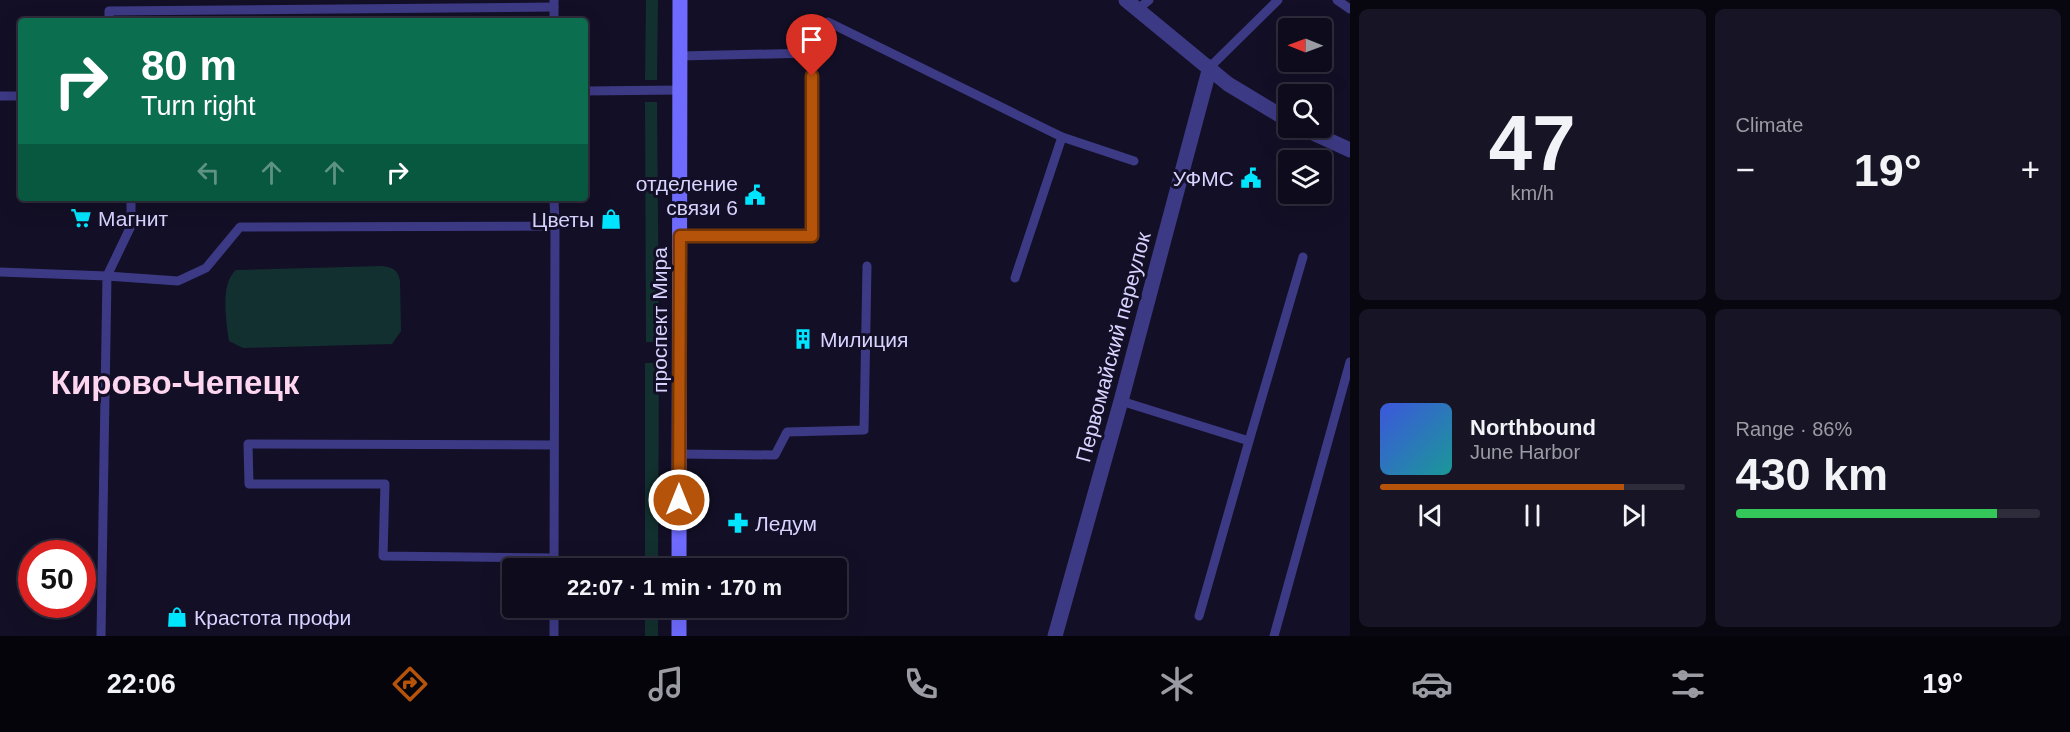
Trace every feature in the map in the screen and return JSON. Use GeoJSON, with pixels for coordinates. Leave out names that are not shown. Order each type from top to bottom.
{"type":"FeatureCollection","features":[{"type":"Feature","properties":{"kind":"main road","name":"проспект Мира"},"geometry":{"type":"LineString","coordinates":[[679,558],[680,0]]}},
{"type":"Feature","properties":{"kind":"main road"},"geometry":{"type":"LineString","coordinates":[[680,618],[680,636]]}},
{"type":"Feature","properties":{"kind":"street"},"geometry":{"type":"LineString","coordinates":[[1138,3],[1228,84],[1278,114]]}},
{"type":"Feature","properties":{"kind":"street","name":"Первомайский переулок"},"geometry":{"type":"LineString","coordinates":[[1054,636],[1121,401],[1210,68]]}},
{"type":"Feature","properties":{"kind":"street"},"geometry":{"type":"LineString","coordinates":[[1324,138],[1350,150]]}},
{"type":"Feature","properties":{"kind":"lane"},"geometry":{"type":"LineString","coordinates":[[109,0],[109,18]]}},
{"type":"Feature","properties":{"kind":"lane"},"geometry":{"type":"LineString","coordinates":[[1210,68],[1278,0]]}},
{"type":"Feature","properties":{"kind":"lane"},"geometry":{"type":"LineString","coordinates":[[1338,0],[1350,9]]}},
{"type":"Feature","properties":{"kind":"lane"},"geometry":{"type":"LineString","coordinates":[[109,11],[554,4]]}},
{"type":"Feature","properties":{"kind":"lane"},"geometry":{"type":"LineString","coordinates":[[680,236],[812,236],[812,53],[828,22],[1062,137],[1134,161]]}},
{"type":"Feature","properties":{"kind":"lane"},"geometry":{"type":"LineString","coordinates":[[680,56],[812,53]]}},
{"type":"Feature","properties":{"kind":"lane"},"geometry":{"type":"LineString","coordinates":[[588,91],[680,90]]}},
{"type":"Feature","properties":{"kind":"lane"},"geometry":{"type":"LineString","coordinates":[[0,96],[18,96]]}},
{"type":"Feature","properties":{"kind":"lane"},"geometry":{"type":"LineString","coordinates":[[1015,278],[1062,137]]}},
{"type":"Feature","properties":{"kind":"lane"},"geometry":{"type":"LineString","coordinates":[[101,636],[107,276],[131,226],[131,201]]}},
{"type":"Feature","properties":{"kind":"lane"},"geometry":{"type":"LineString","coordinates":[[553,445],[248,444],[249,484],[385,484],[383,556],[554,558],[554,201]]}},
{"type":"Feature","properties":{"kind":"lane"},"geometry":{"type":"LineString","coordinates":[[0,272],[178,281],[206,268],[240,227],[555,226]]}},
{"type":"Feature","properties":{"kind":"lane"},"geometry":{"type":"LineString","coordinates":[[1199,616],[1303,257]]}},
{"type":"Feature","properties":{"kind":"lane"},"geometry":{"type":"LineString","coordinates":[[679,454],[774,455],[787,432],[864,430],[867,266]]}},
{"type":"Feature","properties":{"kind":"lane"},"geometry":{"type":"LineString","coordinates":[[1274,636],[1350,362]]}},
{"type":"Feature","properties":{"kind":"lane"},"geometry":{"type":"LineString","coordinates":[[1121,401],[1249,441]]}},
{"type":"Feature","properties":{"kind":"lane"},"geometry":{"type":"LineString","coordinates":[[554,618],[554,636]]}},
{"type":"Feature","properties":{"kind":"green space"},"geometry":{"type":"Polygon","coordinates":[[[646,0],[658,0],[657,80],[645,80],[646,0]]]}},
{"type":"Feature","properties":{"kind":"green space"},"geometry":{"type":"Polygon","coordinates":[[[645,102],[657,102],[659,342],[646,342],[645,102]]]}},
{"type":"Feature","properties":{"kind":"green space"},"geometry":{"type":"Polygon","coordinates":[[[383,266],[395,270],[400,281],[401,331],[392,344],[243,348],[229,341],[226,293],[231,276],[236,270],[383,266]]]}},
{"type":"Feature","properties":{"kind":"green space"},"geometry":{"type":"Polygon","coordinates":[[[645,363],[659,363],[658,558],[645,558],[645,363]]]}},
{"type":"Feature","properties":{"kind":"green space"},"geometry":{"type":"Polygon","coordinates":[[[645,618],[658,618],[658,636],[645,636],[645,618]]]}},
{"type":"Feature","properties":{"kind":"place","name":"УФМС"},"geometry":{"type":"Point","coordinates":[1251,178]}},
{"type":"Feature","properties":{"kind":"place","name":"отделение связи 6"},"geometry":{"type":"Point","coordinates":[755,195]}},
{"type":"Feature","properties":{"kind":"place","name":"Магнит"},"geometry":{"type":"Point","coordinates":[81,218]}},
{"type":"Feature","properties":{"kind":"place","name":"Цветы"},"geometry":{"type":"Point","coordinates":[611,219]}},
{"type":"Feature","properties":{"kind":"place","name":"Милиция"},"geometry":{"type":"Point","coordinates":[803,339]}},
{"type":"Feature","properties":{"kind":"place","name":"Ледум"},"geometry":{"type":"Point","coordinates":[738,523]}},
{"type":"Feature","properties":{"kind":"place","name":"Крастота профи"},"geometry":{"type":"Point","coordinates":[177,617]}},
{"type":"Feature","properties":{"kind":"district","name":"Кирово-Чепецк"},"geometry":{"type":"Point","coordinates":[175,382]}},
{"type":"Feature","properties":{"kind":"route"},"geometry":{"type":"LineString","coordinates":[[679,500],[680,236],[812,236],[812,76]]}}]}
